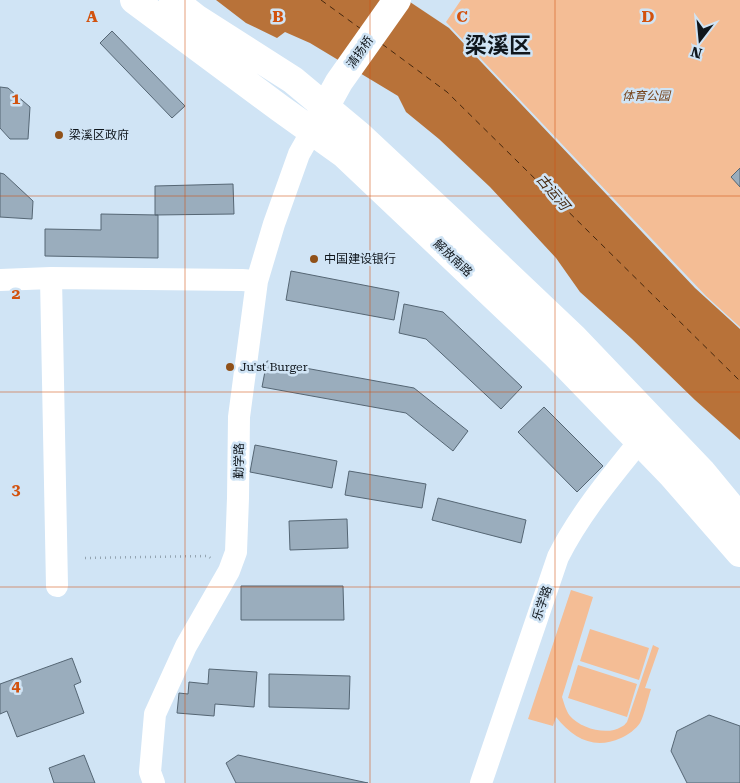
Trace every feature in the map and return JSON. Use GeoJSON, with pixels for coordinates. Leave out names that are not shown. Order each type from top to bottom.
{"type":"FeatureCollection","features":[{"type":"Feature","properties":{"kind":"main road","name":"解放南路"},"geometry":{"type":"LineString","coordinates":[[134,0],[344,154],[555,354],[672,475],[740,553]]}},
{"type":"Feature","properties":{"kind":"main road","name":"解放南路"},"geometry":{"type":"LineString","coordinates":[[173,0],[196,18],[293,80],[360,136],[574,338],[702,472],[740,518]]}},
{"type":"Feature","properties":{"kind":"main road","name":"清扬桥"},"geometry":{"type":"LineString","coordinates":[[312,131],[339,82],[397,0]]}},
{"type":"Feature","properties":{"kind":"street","name":"勤学路"},"geometry":{"type":"LineString","coordinates":[[154,783],[150,772],[155,714],[186,646],[229,571],[236,552],[239,416],[257,281],[274,224],[299,154],[312,131]]}},
{"type":"Feature","properties":{"kind":"street"},"geometry":{"type":"LineString","coordinates":[[52,278],[57,586]]}},
{"type":"Feature","properties":{"kind":"street"},"geometry":{"type":"LineString","coordinates":[[0,280],[52,278],[257,281]]}},
{"type":"Feature","properties":{"kind":"street","name":"乐学路"},"geometry":{"type":"LineString","coordinates":[[480,783],[558,557],[568,536],[606,483],[639,442]]}},
{"type":"Feature","properties":{"kind":"path"},"geometry":{"type":"LineString","coordinates":[[85,558],[208,556],[229,571]]}},
{"type":"Feature","properties":{"kind":"green space","name":"体育公园"},"geometry":{"type":"Polygon","coordinates":[[[461,0],[740,0],[740,327],[706,296],[446,22],[461,0]]]}},
{"type":"Feature","properties":{"kind":"green space"},"geometry":{"type":"Polygon","coordinates":[[[571,590],[593,597],[562,697],[567,712],[580,724],[601,731],[615,730],[624,726],[653,645],[659,648],[645,688],[651,689],[640,723],[634,730],[621,738],[602,743],[593,742],[577,736],[556,717],[553,726],[528,719],[571,590]]]}},
{"type":"Feature","properties":{"kind":"green space"},"geometry":{"type":"Polygon","coordinates":[[[590,629],[649,648],[639,680],[580,661],[590,629]]]}},
{"type":"Feature","properties":{"kind":"green space"},"geometry":{"type":"Polygon","coordinates":[[[578,665],[637,684],[627,717],[568,698],[578,665]]]}},
{"type":"Feature","properties":{"kind":"water","name":"古运河"},"geometry":{"type":"Polygon","coordinates":[[[216,0],[407,0],[449,28],[695,288],[740,329],[740,440],[580,292],[556,258],[490,187],[439,139],[406,112],[398,96],[310,43],[285,32],[277,38],[246,23],[216,0]]]}},
{"type":"Feature","properties":{"kind":"building"},"geometry":{"type":"Polygon","coordinates":[[[112,31],[185,106],[172,118],[100,43],[112,31]]]}},
{"type":"Feature","properties":{"kind":"building"},"geometry":{"type":"Polygon","coordinates":[[[0,87],[8,88],[30,107],[28,139],[10,139],[0,128],[0,87]]]}},
{"type":"Feature","properties":{"kind":"building"},"geometry":{"type":"Polygon","coordinates":[[[740,168],[740,187],[731,177],[740,168]]]}},
{"type":"Feature","properties":{"kind":"building"},"geometry":{"type":"Polygon","coordinates":[[[0,173],[4,174],[33,201],[32,219],[0,217],[0,173]]]}},
{"type":"Feature","properties":{"kind":"building"},"geometry":{"type":"Polygon","coordinates":[[[233,184],[234,214],[155,215],[155,186],[233,184]]]}},
{"type":"Feature","properties":{"kind":"building"},"geometry":{"type":"Polygon","coordinates":[[[101,214],[158,215],[158,258],[45,256],[45,229],[101,230],[101,214]]]}},
{"type":"Feature","properties":{"kind":"building"},"geometry":{"type":"Polygon","coordinates":[[[291,271],[399,292],[394,320],[286,300],[291,271]]]}},
{"type":"Feature","properties":{"kind":"building"},"geometry":{"type":"Polygon","coordinates":[[[404,304],[443,312],[522,387],[501,409],[426,339],[399,333],[404,304]]]}},
{"type":"Feature","properties":{"kind":"building"},"geometry":{"type":"Polygon","coordinates":[[[267,361],[414,388],[468,431],[453,451],[406,413],[262,387],[267,361]]]}},
{"type":"Feature","properties":{"kind":"building"},"geometry":{"type":"Polygon","coordinates":[[[544,407],[603,466],[577,492],[518,432],[544,407]]]}},
{"type":"Feature","properties":{"kind":"building"},"geometry":{"type":"Polygon","coordinates":[[[255,445],[337,461],[332,488],[250,472],[255,445]]]}},
{"type":"Feature","properties":{"kind":"building"},"geometry":{"type":"Polygon","coordinates":[[[349,471],[426,484],[422,508],[345,495],[349,471]]]}},
{"type":"Feature","properties":{"kind":"building"},"geometry":{"type":"Polygon","coordinates":[[[438,498],[526,520],[521,543],[432,520],[438,498]]]}},
{"type":"Feature","properties":{"kind":"building"},"geometry":{"type":"Polygon","coordinates":[[[347,519],[348,548],[290,550],[289,521],[347,519]]]}},
{"type":"Feature","properties":{"kind":"building"},"geometry":{"type":"Polygon","coordinates":[[[241,586],[343,586],[344,620],[241,620],[241,586]]]}},
{"type":"Feature","properties":{"kind":"building"},"geometry":{"type":"Polygon","coordinates":[[[72,658],[81,682],[74,685],[84,713],[17,737],[7,711],[0,714],[0,684],[72,658]]]}},
{"type":"Feature","properties":{"kind":"building"},"geometry":{"type":"Polygon","coordinates":[[[209,669],[257,672],[254,707],[215,704],[214,716],[177,713],[179,693],[188,694],[189,682],[208,684],[209,669]]]}},
{"type":"Feature","properties":{"kind":"building"},"geometry":{"type":"Polygon","coordinates":[[[269,674],[350,676],[349,709],[269,707],[269,674]]]}},
{"type":"Feature","properties":{"kind":"building"},"geometry":{"type":"Polygon","coordinates":[[[709,715],[740,726],[740,783],[687,783],[671,751],[677,731],[709,715]]]}},
{"type":"Feature","properties":{"kind":"building"},"geometry":{"type":"Polygon","coordinates":[[[84,755],[95,783],[54,783],[49,768],[84,755]]]}},
{"type":"Feature","properties":{"kind":"building"},"geometry":{"type":"Polygon","coordinates":[[[238,755],[368,783],[236,783],[226,763],[238,755]]]}},
{"type":"Feature","properties":{"kind":"ferry route"},"geometry":{"type":"LineString","coordinates":[[321,0],[361,29]]}},
{"type":"Feature","properties":{"kind":"ferry route"},"geometry":{"type":"LineString","coordinates":[[382,44],[447,92],[740,381]]}},
{"type":"Feature","properties":{"kind":"place","name":"梁溪区政府"},"geometry":{"type":"Point","coordinates":[59,135]}},
{"type":"Feature","properties":{"kind":"place","name":"中国建设银行"},"geometry":{"type":"Point","coordinates":[314,259]}},
{"type":"Feature","properties":{"kind":"place","name":"Ju'st Burger"},"geometry":{"type":"Point","coordinates":[230,367]}},
{"type":"Feature","properties":{"kind":"district","name":"梁溪区"},"geometry":{"type":"Point","coordinates":[498,45]}}]}
